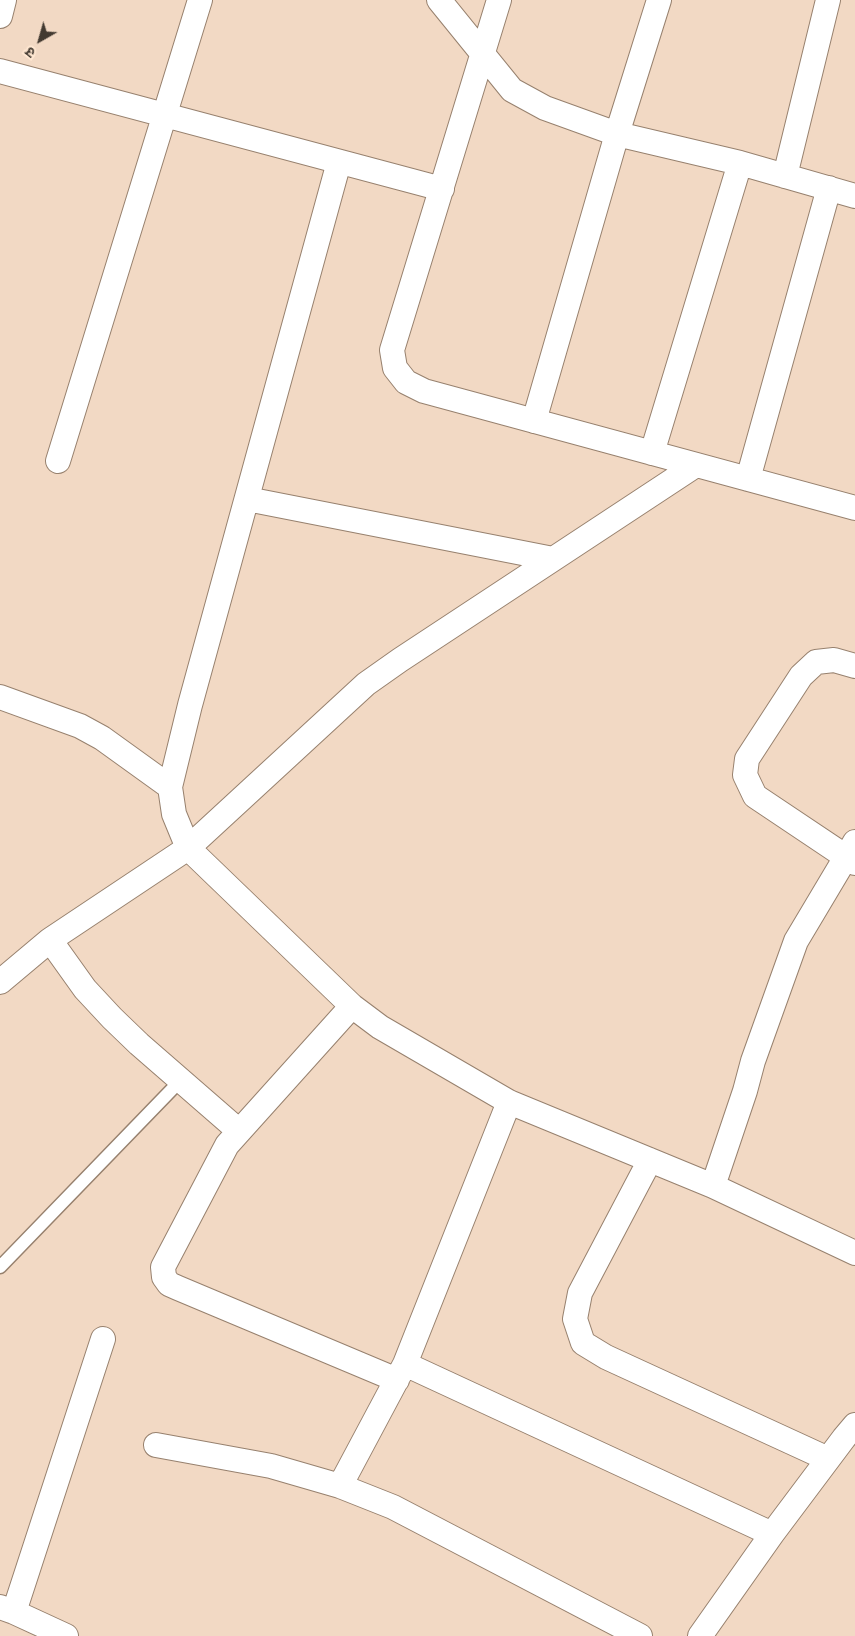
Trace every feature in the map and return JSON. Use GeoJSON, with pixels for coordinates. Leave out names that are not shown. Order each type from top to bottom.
{"type":"FeatureCollection","features":[{"type":"Feature","properties":{"kind":"street"},"geometry":{"type":"LineString","coordinates":[[0,16],[4,0]]}},
{"type":"Feature","properties":{"kind":"street"},"geometry":{"type":"LineString","coordinates":[[58,461],[200,0]]}},
{"type":"Feature","properties":{"kind":"street"},"geometry":{"type":"LineString","coordinates":[[439,0],[512,90],[545,108],[616,134],[740,163],[855,196]]}},
{"type":"Feature","properties":{"kind":"street"},"geometry":{"type":"LineString","coordinates":[[499,0],[392,350],[395,368],[406,382],[424,391],[855,508]]}},
{"type":"Feature","properties":{"kind":"street"},"geometry":{"type":"LineString","coordinates":[[534,421],[616,134],[659,0]]}},
{"type":"Feature","properties":{"kind":"street"},"geometry":{"type":"LineString","coordinates":[[785,176],[828,0]]}},
{"type":"Feature","properties":{"kind":"street"},"geometry":{"type":"LineString","coordinates":[[0,70],[442,189]]}},
{"type":"Feature","properties":{"kind":"street"},"geometry":{"type":"LineString","coordinates":[[339,162],[190,705],[170,787],[174,814],[188,848],[352,1006],[380,1027],[509,1102],[713,1186],[855,1253]]}},
{"type":"Feature","properties":{"kind":"street"},"geometry":{"type":"LineString","coordinates":[[652,453],[740,163]]}},
{"type":"Feature","properties":{"kind":"street"},"geometry":{"type":"LineString","coordinates":[[748,479],[829,188]]}},
{"type":"Feature","properties":{"kind":"street"},"geometry":{"type":"LineString","coordinates":[[0,982],[50,940],[188,848],[366,684],[696,465]]}},
{"type":"Feature","properties":{"kind":"street"},"geometry":{"type":"LineString","coordinates":[[246,499],[554,559]]}},
{"type":"Feature","properties":{"kind":"street"},"geometry":{"type":"LineString","coordinates":[[713,1186],[745,1091],[752,1060],[796,941],[852,854],[754,796],[745,775],[747,759],[801,676],[816,662],[834,660],[855,666]]}},
{"type":"Feature","properties":{"kind":"street"},"geometry":{"type":"LineString","coordinates":[[0,697],[80,726],[102,738],[170,787]]}},
{"type":"Feature","properties":{"kind":"street"},"geometry":{"type":"LineString","coordinates":[[50,940],[85,989],[139,1044],[239,1131]]}},
{"type":"Feature","properties":{"kind":"street"},"geometry":{"type":"LineString","coordinates":[[352,1006],[227,1144],[163,1267],[164,1278],[169,1284],[178,1288],[401,1372],[772,1534]]}},
{"type":"Feature","properties":{"kind":"street"},"geometry":{"type":"LineString","coordinates":[[340,1486],[401,1372],[509,1102]]}},
{"type":"Feature","properties":{"kind":"street"},"geometry":{"type":"LineString","coordinates":[[650,1160],[580,1293],[575,1319],[583,1343],[606,1357],[828,1459]]}},
{"type":"Feature","properties":{"kind":"street"},"geometry":{"type":"LineString","coordinates":[[66,1636],[7,1609],[102,1339]]}},
{"type":"Feature","properties":{"kind":"street"},"geometry":{"type":"LineString","coordinates":[[700,1636],[828,1459],[851,1435]]}},
{"type":"Feature","properties":{"kind":"street"},"geometry":{"type":"LineString","coordinates":[[156,1445],[271,1466],[340,1486],[393,1507],[640,1636]]}},
{"type":"Feature","properties":{"kind":"lane"},"geometry":{"type":"LineString","coordinates":[[0,1267],[181,1080]]}}]}
